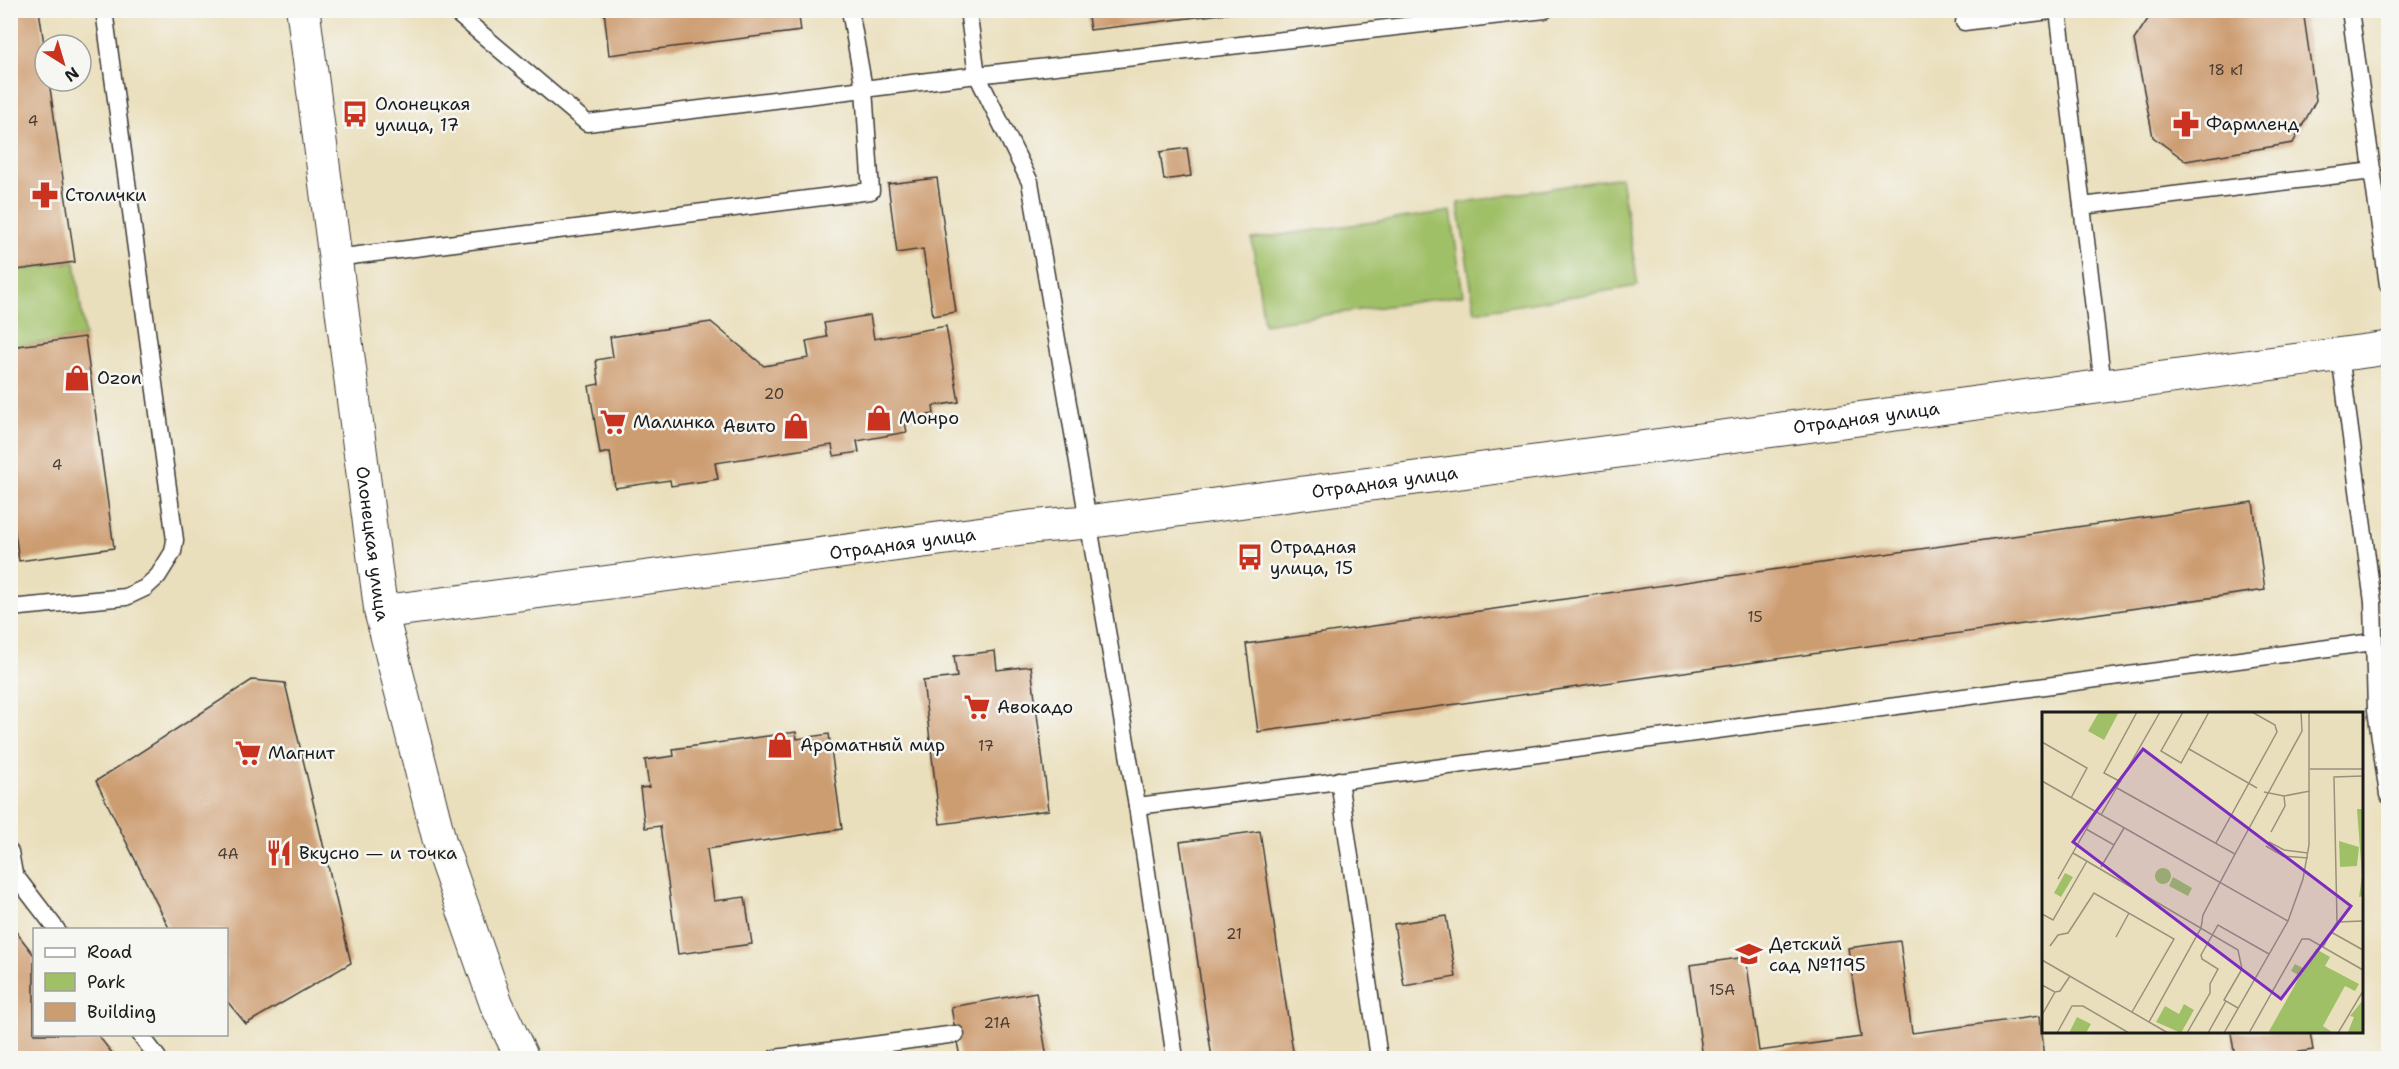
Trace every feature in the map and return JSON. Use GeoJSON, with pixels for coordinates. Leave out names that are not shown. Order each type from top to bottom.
{"type":"FeatureCollection","features":[{"type":"Feature","properties":{"kind":"street","name":"Олонецкая улица"},"geometry":{"type":"LineString","coordinates":[[303,10],[381,612],[440,843],[496,1003],[522,1059]]}},
{"type":"Feature","properties":{"kind":"street","name":"Отрадная улица"},"geometry":{"type":"LineString","coordinates":[[381,612],[1006,530],[1087,522],[2388,348]]}},
{"type":"Feature","properties":{"kind":"lane"},"geometry":{"type":"LineString","coordinates":[[10,608],[126,597],[145,588],[158,576],[167,564],[175,540],[104,10]]}},
{"type":"Feature","properties":{"kind":"lane"},"geometry":{"type":"LineString","coordinates":[[453,10],[587,123],[977,75],[1545,10]]}},
{"type":"Feature","properties":{"kind":"lane"},"geometry":{"type":"LineString","coordinates":[[335,258],[872,190],[864,89],[850,10]]}},
{"type":"Feature","properties":{"kind":"lane"},"geometry":{"type":"LineString","coordinates":[[968,10],[977,75],[1030,182],[1137,806],[1175,1059]]}},
{"type":"Feature","properties":{"kind":"lane"},"geometry":{"type":"LineString","coordinates":[[1964,22],[2058,10],[2103,386]]}},
{"type":"Feature","properties":{"kind":"lane"},"geometry":{"type":"LineString","coordinates":[[2350,10],[2388,285]]}},
{"type":"Feature","properties":{"kind":"lane"},"geometry":{"type":"LineString","coordinates":[[2082,206],[2373,171]]}},
{"type":"Feature","properties":{"kind":"lane"},"geometry":{"type":"LineString","coordinates":[[2340,355],[2373,602],[2373,642],[2382,709],[2388,795]]}},
{"type":"Feature","properties":{"kind":"lane"},"geometry":{"type":"LineString","coordinates":[[1137,806],[1308,786],[2373,642]]}},
{"type":"Feature","properties":{"kind":"lane"},"geometry":{"type":"LineString","coordinates":[[1339,780],[1379,1059]]}},
{"type":"Feature","properties":{"kind":"lane"},"geometry":{"type":"LineString","coordinates":[[10,852],[12,875],[55,928]]}},
{"type":"Feature","properties":{"kind":"lane"},"geometry":{"type":"LineString","coordinates":[[775,1059],[956,1034]]}},
{"type":"Feature","properties":{"kind":"lane"},"geometry":{"type":"LineString","coordinates":[[141,1036],[158,1059]]}},
{"type":"Feature","properties":{"kind":"green space"},"geometry":{"type":"Polygon","coordinates":[[[1621,177],[1638,286],[1475,312],[1458,203],[1621,177]]]}},
{"type":"Feature","properties":{"kind":"green space"},"geometry":{"type":"Polygon","coordinates":[[[1451,211],[1463,295],[1264,324],[1252,239],[1451,211]]]}},
{"type":"Feature","properties":{"kind":"green space"},"geometry":{"type":"Polygon","coordinates":[[[75,262],[85,337],[11,347],[10,271],[75,262]]]}},
{"type":"Feature","properties":{"kind":"green space"},"geometry":{"type":"Polygon","coordinates":[[[10,497],[19,561],[11,562],[10,562],[10,497]]]}},
{"type":"Feature","properties":{"kind":"building"},"geometry":{"type":"Polygon","coordinates":[[[10,10],[39,10],[42,33],[33,33],[33,93],[51,93],[75,262],[10,271],[10,10]]]}},
{"type":"Feature","properties":{"kind":"building"},"geometry":{"type":"Polygon","coordinates":[[[604,10],[798,10],[801,31],[609,55],[604,10]]]}},
{"type":"Feature","properties":{"kind":"building"},"geometry":{"type":"Polygon","coordinates":[[[1087,10],[1238,10],[1238,12],[1090,30],[1087,10]]]}},
{"type":"Feature","properties":{"kind":"building"},"geometry":{"type":"Polygon","coordinates":[[[2154,10],[2303,10],[2316,100],[2293,143],[2186,161],[2153,137],[2134,40],[2154,10]]]}},
{"type":"Feature","properties":{"kind":"building"},"geometry":{"type":"Polygon","coordinates":[[[1187,148],[1191,176],[1164,180],[1160,152],[1187,148]]]}},
{"type":"Feature","properties":{"kind":"building"},"geometry":{"type":"Polygon","coordinates":[[[937,178],[956,312],[933,316],[923,249],[897,253],[888,184],[937,178]]]}},
{"type":"Feature","properties":{"kind":"building"},"geometry":{"type":"Polygon","coordinates":[[[870,315],[874,339],[946,326],[959,402],[933,406],[934,414],[904,419],[907,432],[857,441],[859,452],[834,456],[832,445],[715,463],[718,479],[671,486],[670,480],[615,488],[610,452],[600,454],[589,386],[599,384],[596,360],[613,357],[610,337],[711,322],[764,366],[809,358],[806,341],[827,337],[824,323],[870,315]]]}},
{"type":"Feature","properties":{"kind":"building"},"geometry":{"type":"Polygon","coordinates":[[[85,337],[114,548],[19,561],[10,497],[10,347],[85,337]]]}},
{"type":"Feature","properties":{"kind":"building"},"geometry":{"type":"Polygon","coordinates":[[[2253,502],[2265,590],[1258,732],[1246,644],[2253,502]]]}},
{"type":"Feature","properties":{"kind":"building"},"geometry":{"type":"Polygon","coordinates":[[[995,651],[997,670],[1031,666],[1049,810],[940,824],[923,681],[957,677],[954,656],[995,651]]]}},
{"type":"Feature","properties":{"kind":"building"},"geometry":{"type":"Polygon","coordinates":[[[252,680],[285,683],[351,963],[246,1024],[228,1002],[228,928],[169,928],[96,781],[252,680]]]}},
{"type":"Feature","properties":{"kind":"building"},"geometry":{"type":"Polygon","coordinates":[[[796,732],[797,739],[829,734],[842,829],[707,849],[714,901],[745,897],[752,944],[678,954],[660,826],[645,828],[640,788],[649,787],[645,760],[674,756],[673,749],[796,732]]]}},
{"type":"Feature","properties":{"kind":"building"},"geometry":{"type":"Polygon","coordinates":[[[1260,831],[1294,1058],[1212,1058],[1180,842],[1260,831]]]}},
{"type":"Feature","properties":{"kind":"building"},"geometry":{"type":"Polygon","coordinates":[[[1446,916],[1456,977],[1404,986],[1394,924],[1446,916]]]}},
{"type":"Feature","properties":{"kind":"building"},"geometry":{"type":"Polygon","coordinates":[[[10,924],[33,954],[33,1036],[99,1036],[116,1058],[10,1058],[10,924]]]}},
{"type":"Feature","properties":{"kind":"building"},"geometry":{"type":"Polygon","coordinates":[[[1900,941],[1912,1033],[2040,1016],[2045,1058],[1703,1058],[1690,965],[1746,957],[1759,1051],[1861,1037],[1848,948],[1900,941]]]}},
{"type":"Feature","properties":{"kind":"building"},"geometry":{"type":"Polygon","coordinates":[[[1036,992],[1047,1058],[960,1058],[951,1007],[1036,992]]]}},
{"type":"Feature","properties":{"kind":"building"},"geometry":{"type":"Polygon","coordinates":[[[2231,1033],[2310,1033],[2313,1050],[2258,1058],[2235,1058],[2231,1033]]]}},
{"type":"Feature","properties":{"kind":"place","name":"Олонецкая улица, 17"},"geometry":{"type":"Point","coordinates":[355,114]}},
{"type":"Feature","properties":{"kind":"place","name":"Фармленд"},"geometry":{"type":"Point","coordinates":[2186,124]}},
{"type":"Feature","properties":{"kind":"place","name":"Столички"},"geometry":{"type":"Point","coordinates":[45,195]}},
{"type":"Feature","properties":{"kind":"place","name":"Ozon"},"geometry":{"type":"Point","coordinates":[77,378]}},
{"type":"Feature","properties":{"kind":"place","name":"Монро"},"geometry":{"type":"Point","coordinates":[879,418]}},
{"type":"Feature","properties":{"kind":"place","name":"Малинка"},"geometry":{"type":"Point","coordinates":[613,422]}},
{"type":"Feature","properties":{"kind":"place","name":"Авито"},"geometry":{"type":"Point","coordinates":[796,426]}},
{"type":"Feature","properties":{"kind":"place","name":"Отрадная улица, 15"},"geometry":{"type":"Point","coordinates":[1250,557]}},
{"type":"Feature","properties":{"kind":"place","name":"Авокадо"},"geometry":{"type":"Point","coordinates":[977,707]}},
{"type":"Feature","properties":{"kind":"place","name":"Ароматный мир"},"geometry":{"type":"Point","coordinates":[780,745]}},
{"type":"Feature","properties":{"kind":"place","name":"Магнит"},"geometry":{"type":"Point","coordinates":[248,753]}},
{"type":"Feature","properties":{"kind":"place","name":"Вкусно — и точка"},"geometry":{"type":"Point","coordinates":[279,853]}},
{"type":"Feature","properties":{"kind":"place","name":"Детский сад №1195"},"geometry":{"type":"Point","coordinates":[1749,954]}}]}
